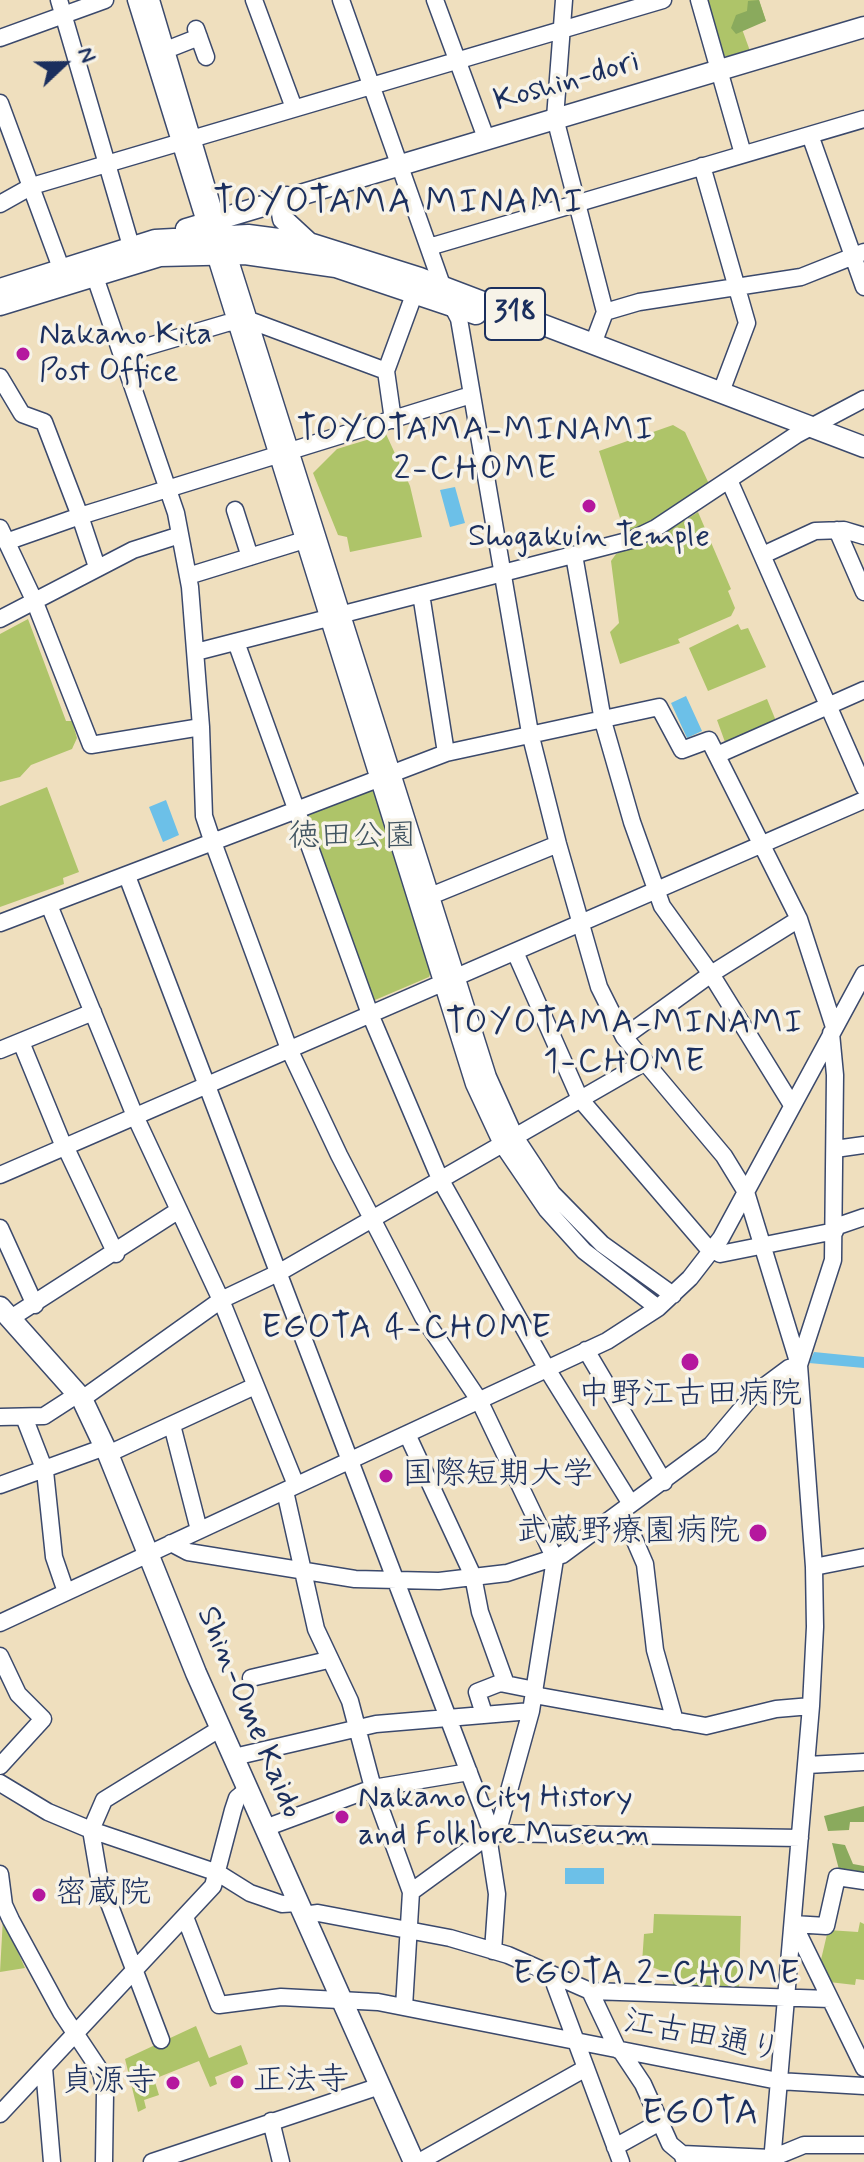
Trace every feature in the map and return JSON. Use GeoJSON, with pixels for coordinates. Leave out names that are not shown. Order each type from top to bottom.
{"type":"FeatureCollection","features":[{"type":"Feature","properties":{"kind":"main road","name":"Koshin-dori"},"geometry":{"type":"LineString","coordinates":[[155,240],[400,163],[864,27]]}},
{"type":"Feature","properties":{"kind":"main road"},"geometry":{"type":"LineString","coordinates":[[287,197],[281,207],[283,219],[309,243]]}},
{"type":"Feature","properties":{"kind":"main road","name":"318"},"geometry":{"type":"LineString","coordinates":[[0,289],[155,240],[227,234],[309,243],[443,288],[721,392],[864,461]]}},
{"type":"Feature","properties":{"kind":"main road","name":"318"},"geometry":{"type":"LineString","coordinates":[[0,305],[160,256],[266,255],[336,267],[415,292],[803,430],[864,447]]}},
{"type":"Feature","properties":{"kind":"main road","name":"Shin-Ome Kaido"},"geometry":{"type":"LineString","coordinates":[[6,1312],[80,1397],[106,1451],[221,1728],[416,2162]]}},
{"type":"Feature","properties":{"kind":"street"},"geometry":{"type":"LineString","coordinates":[[0,38],[61,7],[105,0]]}},
{"type":"Feature","properties":{"kind":"street"},"geometry":{"type":"LineString","coordinates":[[136,0],[211,220]]}},
{"type":"Feature","properties":{"kind":"street"},"geometry":{"type":"LineString","coordinates":[[151,0],[166,50],[186,140]]}},
{"type":"Feature","properties":{"kind":"street"},"geometry":{"type":"LineString","coordinates":[[254,0],[294,108]]}},
{"type":"Feature","properties":{"kind":"street"},"geometry":{"type":"LineString","coordinates":[[341,0],[443,288],[456,307],[530,733],[599,987],[624,1037],[724,1156],[746,1192],[802,1359],[814,1567],[811,1706],[769,2161]]}},
{"type":"Feature","properties":{"kind":"street"},"geometry":{"type":"LineString","coordinates":[[435,0],[486,138]]}},
{"type":"Feature","properties":{"kind":"street"},"geometry":{"type":"LineString","coordinates":[[564,0],[555,118],[605,312],[593,344]]}},
{"type":"Feature","properties":{"kind":"street"},"geometry":{"type":"LineString","coordinates":[[0,204],[32,186],[663,0]]}},
{"type":"Feature","properties":{"kind":"street"},"geometry":{"type":"LineString","coordinates":[[699,0],[743,154]]}},
{"type":"Feature","properties":{"kind":"street"},"geometry":{"type":"LineString","coordinates":[[61,7],[131,246]]}},
{"type":"Feature","properties":{"kind":"street"},"geometry":{"type":"LineString","coordinates":[[166,50],[197,33],[206,57]]}},
{"type":"Feature","properties":{"kind":"street"},"geometry":{"type":"LineString","coordinates":[[2,112],[61,268]]}},
{"type":"Feature","properties":{"kind":"street"},"geometry":{"type":"LineString","coordinates":[[429,247],[864,119]]}},
{"type":"Feature","properties":{"kind":"street"},"geometry":{"type":"LineString","coordinates":[[810,135],[858,255],[864,287]]}},
{"type":"Feature","properties":{"kind":"street"},"geometry":{"type":"LineString","coordinates":[[702,166],[747,323],[721,392]]}},
{"type":"Feature","properties":{"kind":"street"},"geometry":{"type":"LineString","coordinates":[[222,254],[448,981],[488,1077],[508,1141],[547,1210],[584,1251],[658,1308]]}},
{"type":"Feature","properties":{"kind":"street"},"geometry":{"type":"LineString","coordinates":[[605,312],[639,302],[801,277],[858,255]]}},
{"type":"Feature","properties":{"kind":"street"},"geometry":{"type":"LineString","coordinates":[[94,274],[170,489],[180,535],[196,652],[204,816],[213,842],[289,1049],[370,1219],[423,1317],[479,1400],[555,1559],[533,1699],[499,1827],[411,1892]]}},
{"type":"Feature","properties":{"kind":"street"},"geometry":{"type":"LineString","coordinates":[[393,420],[386,371],[415,292]]}},
{"type":"Feature","properties":{"kind":"street"},"geometry":{"type":"LineString","coordinates":[[122,354],[242,320],[386,371]]}},
{"type":"Feature","properties":{"kind":"street"},"geometry":{"type":"LineString","coordinates":[[0,377],[22,414],[44,422],[97,567]]}},
{"type":"Feature","properties":{"kind":"street"},"geometry":{"type":"LineString","coordinates":[[201,727],[147,739],[91,745],[34,600],[3,535],[80,516],[471,395]]}},
{"type":"Feature","properties":{"kind":"street"},"geometry":{"type":"LineString","coordinates":[[196,652],[644,535],[803,430],[864,399]]}},
{"type":"Feature","properties":{"kind":"street"},"geometry":{"type":"LineString","coordinates":[[729,480],[864,787]]}},
{"type":"Feature","properties":{"kind":"street"},"geometry":{"type":"LineString","coordinates":[[235,510],[250,557]]}},
{"type":"Feature","properties":{"kind":"street"},"geometry":{"type":"LineString","coordinates":[[763,555],[807,533],[837,530],[864,536]]}},
{"type":"Feature","properties":{"kind":"street"},"geometry":{"type":"LineString","coordinates":[[837,530],[864,592]]}},
{"type":"Feature","properties":{"kind":"street"},"geometry":{"type":"LineString","coordinates":[[0,619],[133,550],[180,535]]}},
{"type":"Feature","properties":{"kind":"street"},"geometry":{"type":"LineString","coordinates":[[188,576],[310,538]]}},
{"type":"Feature","properties":{"kind":"street"},"geometry":{"type":"LineString","coordinates":[[574,555],[603,721],[662,906],[711,974],[792,1105]]}},
{"type":"Feature","properties":{"kind":"street"},"geometry":{"type":"LineString","coordinates":[[421,594],[446,753]]}},
{"type":"Feature","properties":{"kind":"street"},"geometry":{"type":"LineString","coordinates":[[236,642],[370,1014],[440,1179],[627,1508],[645,1564],[657,1661],[675,1721]]}},
{"type":"Feature","properties":{"kind":"street"},"geometry":{"type":"LineString","coordinates":[[717,755],[864,690]]}},
{"type":"Feature","properties":{"kind":"street"},"geometry":{"type":"LineString","coordinates":[[0,923],[446,753],[659,707],[682,750],[709,740],[799,919],[836,1024],[835,1229],[830,1277],[802,1359],[754,1394],[725,1432],[664,1482],[555,1559],[507,1573],[399,1581],[304,1574],[188,1552],[171,1543]]}},
{"type":"Feature","properties":{"kind":"street"},"geometry":{"type":"LineString","coordinates":[[384,777],[428,897],[448,981]]}},
{"type":"Feature","properties":{"kind":"street"},"geometry":{"type":"LineString","coordinates":[[0,1175],[864,800]]}},
{"type":"Feature","properties":{"kind":"street"},"geometry":{"type":"LineString","coordinates":[[428,897],[558,844]]}},
{"type":"Feature","properties":{"kind":"street"},"geometry":{"type":"LineString","coordinates":[[127,876],[399,1581],[469,1772],[490,1834],[497,1894],[493,1951]]}},
{"type":"Feature","properties":{"kind":"street"},"geometry":{"type":"LineString","coordinates":[[49,905],[135,1116],[221,1300],[291,1488],[316,1629],[350,1701],[373,1788],[411,1892],[404,2007]]}},
{"type":"Feature","properties":{"kind":"street"},"geometry":{"type":"LineString","coordinates":[[624,1037],[711,974],[799,919]]}},
{"type":"Feature","properties":{"kind":"street"},"geometry":{"type":"LineString","coordinates":[[515,952],[580,1099],[713,1251],[720,1254],[763,1246],[835,1229],[864,1217]]}},
{"type":"Feature","properties":{"kind":"street"},"geometry":{"type":"LineString","coordinates":[[0,1623],[547,1369],[658,1308],[713,1251],[864,974]]}},
{"type":"Feature","properties":{"kind":"street"},"geometry":{"type":"LineString","coordinates":[[836,1024],[864,1005]]}},
{"type":"Feature","properties":{"kind":"street"},"geometry":{"type":"LineString","coordinates":[[0,1050],[93,1012]]}},
{"type":"Feature","properties":{"kind":"street"},"geometry":{"type":"LineString","coordinates":[[21,1042],[65,1147],[116,1254]]}},
{"type":"Feature","properties":{"kind":"street"},"geometry":{"type":"LineString","coordinates":[[0,1417],[44,1416],[80,1397],[221,1300],[280,1272],[645,1062]]}},
{"type":"Feature","properties":{"kind":"street"},"geometry":{"type":"LineString","coordinates":[[508,1141],[552,1193],[602,1244],[673,1295]]}},
{"type":"Feature","properties":{"kind":"street"},"geometry":{"type":"LineString","coordinates":[[835,1149],[864,1145]]}},
{"type":"Feature","properties":{"kind":"street"},"geometry":{"type":"LineString","coordinates":[[6,1312],[35,1305],[179,1210]]}},
{"type":"Feature","properties":{"kind":"street"},"geometry":{"type":"LineString","coordinates":[[0,1228],[35,1305]]}},
{"type":"Feature","properties":{"kind":"street"},"geometry":{"type":"LineString","coordinates":[[586,1350],[664,1482]]}},
{"type":"Feature","properties":{"kind":"street"},"geometry":{"type":"LineString","coordinates":[[0,1485],[106,1451],[172,1425],[255,1386]]}},
{"type":"Feature","properties":{"kind":"street"},"geometry":{"type":"LineString","coordinates":[[24,1417],[45,1471],[54,1557],[66,1592]]}},
{"type":"Feature","properties":{"kind":"street"},"geometry":{"type":"LineString","coordinates":[[172,1425],[199,1530]]}},
{"type":"Feature","properties":{"kind":"street"},"geometry":{"type":"LineString","coordinates":[[407,1434],[473,1576],[480,1612],[506,1684],[533,1699],[706,1726],[776,1709],[811,1706]]}},
{"type":"Feature","properties":{"kind":"street"},"geometry":{"type":"LineString","coordinates":[[814,1567],[864,1557]]}},
{"type":"Feature","properties":{"kind":"street"},"geometry":{"type":"LineString","coordinates":[[0,1656],[18,1694],[43,1719],[0,1766]]}},
{"type":"Feature","properties":{"kind":"street"},"geometry":{"type":"LineString","coordinates":[[251,1678],[328,1660]]}},
{"type":"Feature","properties":{"kind":"street"},"geometry":{"type":"LineString","coordinates":[[484,1714],[477,1692],[506,1684]]}},
{"type":"Feature","properties":{"kind":"street"},"geometry":{"type":"LineString","coordinates":[[234,1757],[356,1727],[484,1714],[533,1699]]}},
{"type":"Feature","properties":{"kind":"street"},"geometry":{"type":"LineString","coordinates":[[161,2040],[99,1877],[91,1830],[104,1800],[221,1728]]}},
{"type":"Feature","properties":{"kind":"street"},"geometry":{"type":"LineString","coordinates":[[807,1765],[864,1762]]}},
{"type":"Feature","properties":{"kind":"street"},"geometry":{"type":"LineString","coordinates":[[265,1828],[373,1788],[469,1772]]}},
{"type":"Feature","properties":{"kind":"street"},"geometry":{"type":"LineString","coordinates":[[0,1783],[48,1812],[91,1830],[218,1873],[250,1893],[301,1909],[410,1929],[493,1951],[590,1991],[830,1999]]}},
{"type":"Feature","properties":{"kind":"street"},"geometry":{"type":"LineString","coordinates":[[0,2114],[213,1886],[237,1798],[248,1789]]}},
{"type":"Feature","properties":{"kind":"street"},"geometry":{"type":"LineString","coordinates":[[490,1834],[800,1838]]}},
{"type":"Feature","properties":{"kind":"street"},"geometry":{"type":"LineString","coordinates":[[0,1874],[4,1905],[11,1920],[104,2083],[104,2162]]}},
{"type":"Feature","properties":{"kind":"street"},"geometry":{"type":"LineString","coordinates":[[793,1924],[826,1926],[837,1877],[864,1881]]}},
{"type":"Feature","properties":{"kind":"street","name":"江古田通り"},"geometry":{"type":"LineString","coordinates":[[185,1917],[219,2005],[281,1997],[341,1999],[404,2007],[778,2081],[864,2086]]}},
{"type":"Feature","properties":{"kind":"street"},"geometry":{"type":"LineString","coordinates":[[793,1924],[864,2068]]}},
{"type":"Feature","properties":{"kind":"street"},"geometry":{"type":"LineString","coordinates":[[556,1977],[575,2041],[618,2154],[660,2122]]}},
{"type":"Feature","properties":{"kind":"street"},"geometry":{"type":"LineString","coordinates":[[590,1991],[670,2144],[683,2158],[769,2161],[821,2143],[864,2145]]}},
{"type":"Feature","properties":{"kind":"street"},"geometry":{"type":"LineString","coordinates":[[44,2068],[52,2162]]}},
{"type":"Feature","properties":{"kind":"street"},"geometry":{"type":"LineString","coordinates":[[416,2162],[586,2068]]}},
{"type":"Feature","properties":{"kind":"street"},"geometry":{"type":"LineString","coordinates":[[152,2162],[380,2086]]}},
{"type":"Feature","properties":{"kind":"street"},"geometry":{"type":"LineString","coordinates":[[271,2121],[281,2162]]}},
{"type":"Feature","properties":{"kind":"green space"},"geometry":{"type":"Polygon","coordinates":[[[706,0],[759,0],[766,21],[742,29],[750,51],[723,57],[706,0]]]}},
{"type":"Feature","properties":{"kind":"green space"},"geometry":{"type":"Polygon","coordinates":[[[759,0],[766,21],[736,34],[731,28],[736,15],[747,11],[748,1],[759,0]]]}},
{"type":"Feature","properties":{"kind":"green space"},"geometry":{"type":"Polygon","coordinates":[[[673,425],[685,432],[709,484],[646,526],[625,534],[599,451],[673,425]]]}},
{"type":"Feature","properties":{"kind":"green space"},"geometry":{"type":"Polygon","coordinates":[[[386,434],[410,486],[422,537],[350,552],[347,537],[338,535],[313,473],[337,449],[386,434]]]}},
{"type":"Feature","properties":{"kind":"green space"},"geometry":{"type":"Polygon","coordinates":[[[698,512],[731,589],[728,591],[735,608],[731,616],[678,639],[680,643],[620,664],[610,632],[619,623],[611,561],[616,554],[663,534],[698,512]]]}},
{"type":"Feature","properties":{"kind":"green space"},"geometry":{"type":"Polygon","coordinates":[[[28,619],[66,721],[72,721],[77,738],[72,749],[31,765],[20,777],[0,782],[0,634],[28,619]]]}},
{"type":"Feature","properties":{"kind":"green space"},"geometry":{"type":"Polygon","coordinates":[[[738,624],[741,630],[748,628],[766,667],[708,691],[689,648],[738,624]]]}},
{"type":"Feature","properties":{"kind":"green space"},"geometry":{"type":"Polygon","coordinates":[[[767,699],[776,721],[725,742],[717,720],[767,699]]]}},
{"type":"Feature","properties":{"kind":"green space"},"geometry":{"type":"Polygon","coordinates":[[[47,787],[79,872],[63,878],[64,884],[0,907],[0,806],[47,787]]]}},
{"type":"Feature","properties":{"kind":"green space","name":"徳田公園"},"geometry":{"type":"Polygon","coordinates":[[[372,787],[376,789],[431,972],[429,977],[375,1000],[369,997],[304,816],[306,811],[372,787]]]}},
{"type":"Feature","properties":{"kind":"green space"},"geometry":{"type":"Polygon","coordinates":[[[864,1806],[864,1822],[850,1822],[849,1830],[828,1831],[824,1816],[864,1806]]]}},
{"type":"Feature","properties":{"kind":"green space"},"geometry":{"type":"Polygon","coordinates":[[[832,1843],[845,1845],[853,1864],[864,1866],[864,1881],[841,1877],[832,1843]]]}},
{"type":"Feature","properties":{"kind":"green space"},"geometry":{"type":"Polygon","coordinates":[[[654,1914],[741,1916],[739,1987],[673,1985],[672,1975],[642,1963],[644,1934],[653,1933],[654,1914]]]}},
{"type":"Feature","properties":{"kind":"green space"},"geometry":{"type":"Polygon","coordinates":[[[3,1918],[25,1968],[0,1972],[3,1918]]]}},
{"type":"Feature","properties":{"kind":"green space"},"geometry":{"type":"Polygon","coordinates":[[[860,1922],[864,1924],[864,1980],[856,1979],[855,1985],[829,1982],[820,1964],[828,1930],[858,1932],[860,1922]]]}},
{"type":"Feature","properties":{"kind":"green space"},"geometry":{"type":"Polygon","coordinates":[[[196,2026],[209,2058],[241,2045],[248,2064],[215,2077],[217,2084],[210,2087],[199,2061],[154,2079],[159,2095],[144,2100],[146,2108],[138,2112],[125,2059],[196,2026]]]}},
{"type":"Feature","properties":{"kind":"water"},"geometry":{"type":"Polygon","coordinates":[[[455,487],[465,523],[450,527],[440,490],[455,487]]]}},
{"type":"Feature","properties":{"kind":"water"},"geometry":{"type":"Polygon","coordinates":[[[686,696],[702,731],[687,738],[671,703],[686,696]]]}},
{"type":"Feature","properties":{"kind":"water"},"geometry":{"type":"Polygon","coordinates":[[[166,800],[179,835],[163,842],[149,807],[166,800]]]}},
{"type":"Feature","properties":{"kind":"water"},"geometry":{"type":"Polygon","coordinates":[[[814,1352],[864,1357],[864,1368],[809,1363],[814,1352]]]}},
{"type":"Feature","properties":{"kind":"water"},"geometry":{"type":"Polygon","coordinates":[[[565,1868],[604,1868],[604,1884],[565,1884],[565,1868]]]}},
{"type":"Feature","properties":{"kind":"place","name":"Nakano Kita Post Office"},"geometry":{"type":"Point","coordinates":[23,354]}},
{"type":"Feature","properties":{"kind":"place","name":"Shogakuin Temple"},"geometry":{"type":"Point","coordinates":[589,506]}},
{"type":"Feature","properties":{"kind":"place","name":"中野江古田病院"},"geometry":{"type":"Point","coordinates":[690,1362]}},
{"type":"Feature","properties":{"kind":"place","name":"国際短期大学"},"geometry":{"type":"Point","coordinates":[386,1476]}},
{"type":"Feature","properties":{"kind":"place","name":"武蔵野療園病院"},"geometry":{"type":"Point","coordinates":[758,1533]}},
{"type":"Feature","properties":{"kind":"place","name":"Nakano City History and Folklore Museum"},"geometry":{"type":"Point","coordinates":[342,1817]}},
{"type":"Feature","properties":{"kind":"place","name":"密蔵院"},"geometry":{"type":"Point","coordinates":[39,1895]}},
{"type":"Feature","properties":{"kind":"place","name":"正法寺"},"geometry":{"type":"Point","coordinates":[237,2082]}},
{"type":"Feature","properties":{"kind":"place","name":"貞源寺"},"geometry":{"type":"Point","coordinates":[173,2083]}},
{"type":"Feature","properties":{"kind":"district","name":"TOYOTAMA MINAMI"},"geometry":{"type":"Point","coordinates":[399,204]}},
{"type":"Feature","properties":{"kind":"district","name":"TOYOTAMA-MINAMI 2-CHOME"},"geometry":{"type":"Point","coordinates":[476,452]}},
{"type":"Feature","properties":{"kind":"district","name":"TOYOTAMA-MINAMI 1-CHOME"},"geometry":{"type":"Point","coordinates":[625,1044]}},
{"type":"Feature","properties":{"kind":"district","name":"EGOTA 4-CHOME"},"geometry":{"type":"Point","coordinates":[407,1330]}},
{"type":"Feature","properties":{"kind":"district","name":"EGOTA 2-CHOME"},"geometry":{"type":"Point","coordinates":[657,1976]}},
{"type":"Feature","properties":{"kind":"district","name":"EGOTA"},"geometry":{"type":"Point","coordinates":[701,2115]}}]}
